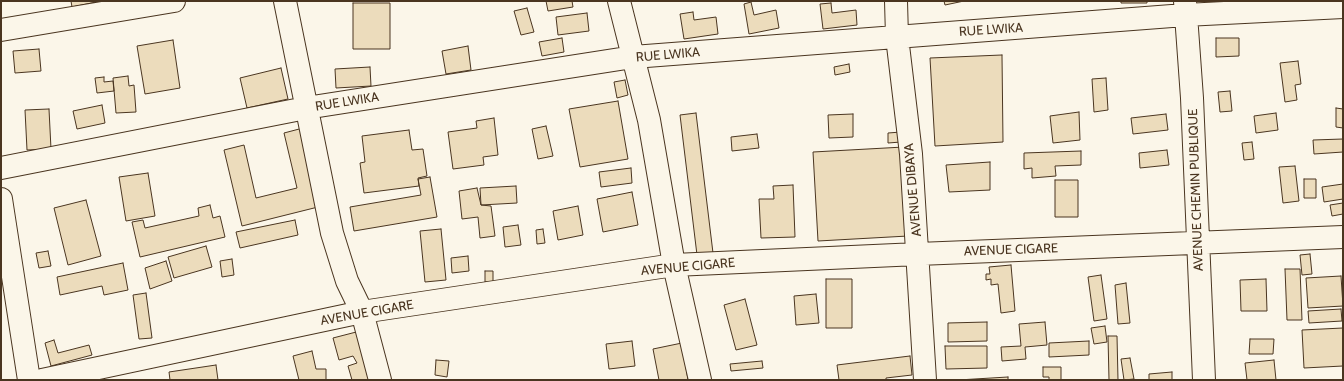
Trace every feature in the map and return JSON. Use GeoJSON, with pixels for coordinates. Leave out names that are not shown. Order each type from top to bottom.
{"type":"FeatureCollection","features":[{"type":"Feature","properties":{"kind":"street"},"geometry":{"type":"LineString","coordinates":[[1,30],[174,1]]}},
{"type":"Feature","properties":{"kind":"street"},"geometry":{"type":"LineString","coordinates":[[285,1],[332,233],[347,281],[362,312],[380,380]]}},
{"type":"Feature","properties":{"kind":"street"},"geometry":{"type":"LineString","coordinates":[[619,1],[649,120],[674,265],[700,380]]}},
{"type":"Feature","properties":{"kind":"street","name":"AVENUE DIBAYA"},"geometry":{"type":"LineString","coordinates":[[896,1],[897,37],[910,154],[918,254],[925,380]]}},
{"type":"Feature","properties":{"kind":"street","name":"RUE LWIKA"},"geometry":{"type":"LineString","coordinates":[[1,168],[306,108],[633,57],[897,37],[1185,8],[1343,7]]}},
{"type":"Feature","properties":{"kind":"street","name":"AVENUE CHEMIN PUBLIQUE"},"geometry":{"type":"LineString","coordinates":[[1185,8],[1192,98],[1204,380]]}},
{"type":"Feature","properties":{"kind":"street"},"geometry":{"type":"LineString","coordinates":[[1,199],[29,380]]}},
{"type":"Feature","properties":{"kind":"street","name":"AVENUE CIGARE"},"geometry":{"type":"LineString","coordinates":[[42,380],[88,375],[362,312],[674,265],[1343,237]]}},
{"type":"Feature","properties":{"kind":"building"},"geometry":{"type":"Polygon","coordinates":[[[71,1],[101,1],[72,7],[71,1]]]}},
{"type":"Feature","properties":{"kind":"building"},"geometry":{"type":"Polygon","coordinates":[[[546,1],[572,1],[573,7],[548,11],[546,1]]]}},
{"type":"Feature","properties":{"kind":"building"},"geometry":{"type":"Polygon","coordinates":[[[944,1],[964,1],[945,5],[944,1]]]}},
{"type":"Feature","properties":{"kind":"building"},"geometry":{"type":"Polygon","coordinates":[[[1121,1],[1147,1],[1147,3],[1121,3],[1121,1]]]}},
{"type":"Feature","properties":{"kind":"building"},"geometry":{"type":"Polygon","coordinates":[[[751,2],[754,15],[776,10],[779,28],[749,34],[744,4],[751,2]]]}},
{"type":"Feature","properties":{"kind":"building"},"geometry":{"type":"Polygon","coordinates":[[[353,3],[390,3],[390,49],[353,49],[353,3]]]}},
{"type":"Feature","properties":{"kind":"building"},"geometry":{"type":"Polygon","coordinates":[[[831,3],[832,13],[856,10],[857,25],[823,29],[820,4],[831,3]]]}},
{"type":"Feature","properties":{"kind":"building"},"geometry":{"type":"Polygon","coordinates":[[[527,8],[534,32],[521,35],[514,11],[527,8]]]}},
{"type":"Feature","properties":{"kind":"building"},"geometry":{"type":"Polygon","coordinates":[[[693,12],[694,20],[716,17],[718,34],[684,39],[680,14],[693,12]]]}},
{"type":"Feature","properties":{"kind":"building"},"geometry":{"type":"Polygon","coordinates":[[[587,13],[589,31],[558,35],[556,17],[587,13]]]}},
{"type":"Feature","properties":{"kind":"building"},"geometry":{"type":"Polygon","coordinates":[[[562,38],[564,52],[542,56],[539,42],[562,38]]]}},
{"type":"Feature","properties":{"kind":"building"},"geometry":{"type":"Polygon","coordinates":[[[1216,38],[1239,38],[1239,56],[1216,57],[1216,38]]]}},
{"type":"Feature","properties":{"kind":"building"},"geometry":{"type":"Polygon","coordinates":[[[173,40],[180,88],[145,94],[137,46],[173,40]]]}},
{"type":"Feature","properties":{"kind":"building"},"geometry":{"type":"Polygon","coordinates":[[[468,46],[471,70],[446,74],[442,51],[468,46]]]}},
{"type":"Feature","properties":{"kind":"building"},"geometry":{"type":"Polygon","coordinates":[[[39,49],[41,71],[15,73],[13,51],[39,49]]]}},
{"type":"Feature","properties":{"kind":"building"},"geometry":{"type":"Polygon","coordinates":[[[1002,55],[1003,142],[935,146],[930,58],[1002,55]]]}},
{"type":"Feature","properties":{"kind":"building"},"geometry":{"type":"Polygon","coordinates":[[[1298,61],[1301,84],[1295,85],[1297,100],[1285,102],[1280,63],[1298,61]]]}},
{"type":"Feature","properties":{"kind":"building"},"geometry":{"type":"Polygon","coordinates":[[[849,64],[850,72],[835,75],[834,67],[849,64]]]}},
{"type":"Feature","properties":{"kind":"building"},"geometry":{"type":"Polygon","coordinates":[[[370,67],[371,86],[336,88],[335,69],[370,67]]]}},
{"type":"Feature","properties":{"kind":"building"},"geometry":{"type":"Polygon","coordinates":[[[281,68],[288,99],[247,108],[240,78],[281,68]]]}},
{"type":"Feature","properties":{"kind":"building"},"geometry":{"type":"Polygon","coordinates":[[[128,76],[129,86],[134,85],[136,112],[116,113],[113,78],[128,76]]]}},
{"type":"Feature","properties":{"kind":"building"},"geometry":{"type":"Polygon","coordinates":[[[104,77],[104,82],[113,81],[114,91],[97,93],[95,78],[104,77]]]}},
{"type":"Feature","properties":{"kind":"building"},"geometry":{"type":"Polygon","coordinates":[[[1106,78],[1108,110],[1094,112],[1092,79],[1106,78]]]}},
{"type":"Feature","properties":{"kind":"building"},"geometry":{"type":"Polygon","coordinates":[[[625,80],[628,95],[617,98],[614,82],[625,80]]]}},
{"type":"Feature","properties":{"kind":"building"},"geometry":{"type":"Polygon","coordinates":[[[1230,91],[1232,111],[1220,112],[1218,92],[1230,91]]]}},
{"type":"Feature","properties":{"kind":"building"},"geometry":{"type":"Polygon","coordinates":[[[618,101],[628,159],[580,167],[569,109],[618,101]]]}},
{"type":"Feature","properties":{"kind":"building"},"geometry":{"type":"Polygon","coordinates":[[[102,105],[105,123],[77,129],[73,111],[102,105]]]}},
{"type":"Feature","properties":{"kind":"building"},"geometry":{"type":"Polygon","coordinates":[[[1336,108],[1343,109],[1343,128],[1336,127],[1336,108]]]}},
{"type":"Feature","properties":{"kind":"building"},"geometry":{"type":"Polygon","coordinates":[[[49,109],[51,149],[27,150],[25,110],[49,109]]]}},
{"type":"Feature","properties":{"kind":"building"},"geometry":{"type":"Polygon","coordinates":[[[1079,112],[1080,140],[1053,143],[1050,116],[1079,112]]]}},
{"type":"Feature","properties":{"kind":"building"},"geometry":{"type":"Polygon","coordinates":[[[696,113],[713,253],[697,255],[680,115],[696,113]]]}},
{"type":"Feature","properties":{"kind":"building"},"geometry":{"type":"Polygon","coordinates":[[[1276,113],[1278,130],[1256,133],[1254,116],[1276,113]]]}},
{"type":"Feature","properties":{"kind":"building"},"geometry":{"type":"Polygon","coordinates":[[[853,114],[853,137],[829,138],[828,115],[853,114]]]}},
{"type":"Feature","properties":{"kind":"building"},"geometry":{"type":"Polygon","coordinates":[[[1166,114],[1168,130],[1133,134],[1131,118],[1166,114]]]}},
{"type":"Feature","properties":{"kind":"building"},"geometry":{"type":"Polygon","coordinates":[[[494,118],[498,155],[483,157],[484,165],[453,169],[448,132],[477,128],[476,121],[494,118]]]}},
{"type":"Feature","properties":{"kind":"building"},"geometry":{"type":"Polygon","coordinates":[[[546,126],[553,156],[538,159],[532,129],[546,126]]]}},
{"type":"Feature","properties":{"kind":"building"},"geometry":{"type":"Polygon","coordinates":[[[303,128],[322,206],[242,226],[224,150],[244,145],[256,198],[297,188],[284,133],[303,128]]]}},
{"type":"Feature","properties":{"kind":"building"},"geometry":{"type":"Polygon","coordinates":[[[409,130],[412,150],[423,149],[427,176],[418,178],[419,186],[364,193],[360,163],[365,162],[362,136],[409,130]]]}},
{"type":"Feature","properties":{"kind":"building"},"geometry":{"type":"Polygon","coordinates":[[[901,132],[901,142],[888,143],[888,133],[901,132]]]}},
{"type":"Feature","properties":{"kind":"building"},"geometry":{"type":"Polygon","coordinates":[[[757,134],[759,148],[732,151],[731,137],[757,134]]]}},
{"type":"Feature","properties":{"kind":"building"},"geometry":{"type":"Polygon","coordinates":[[[1343,139],[1343,152],[1314,154],[1313,140],[1343,139]]]}},
{"type":"Feature","properties":{"kind":"building"},"geometry":{"type":"Polygon","coordinates":[[[1252,142],[1254,159],[1244,160],[1242,143],[1252,142]]]}},
{"type":"Feature","properties":{"kind":"building"},"geometry":{"type":"Polygon","coordinates":[[[904,147],[908,236],[818,241],[813,152],[904,147]]]}},
{"type":"Feature","properties":{"kind":"building"},"geometry":{"type":"Polygon","coordinates":[[[1167,150],[1169,165],[1140,168],[1139,153],[1167,150]]]}},
{"type":"Feature","properties":{"kind":"building"},"geometry":{"type":"Polygon","coordinates":[[[1081,151],[1081,165],[1055,166],[1056,176],[1032,178],[1032,168],[1024,169],[1024,153],[1081,151]]]}},
{"type":"Feature","properties":{"kind":"building"},"geometry":{"type":"Polygon","coordinates":[[[990,162],[990,190],[949,192],[946,165],[990,162]]]}},
{"type":"Feature","properties":{"kind":"building"},"geometry":{"type":"Polygon","coordinates":[[[1295,166],[1299,201],[1283,203],[1279,167],[1295,166]]]}},
{"type":"Feature","properties":{"kind":"building"},"geometry":{"type":"Polygon","coordinates":[[[631,168],[632,183],[601,187],[599,172],[631,168]]]}},
{"type":"Feature","properties":{"kind":"building"},"geometry":{"type":"Polygon","coordinates":[[[148,173],[155,216],[126,221],[119,177],[148,173]]]}},
{"type":"Feature","properties":{"kind":"building"},"geometry":{"type":"Polygon","coordinates":[[[430,177],[437,217],[354,231],[350,207],[421,195],[418,179],[430,177]]]}},
{"type":"Feature","properties":{"kind":"building"},"geometry":{"type":"Polygon","coordinates":[[[1304,179],[1316,179],[1316,198],[1304,198],[1304,179]]]}},
{"type":"Feature","properties":{"kind":"building"},"geometry":{"type":"Polygon","coordinates":[[[1055,180],[1078,180],[1078,217],[1055,217],[1055,180]]]}},
{"type":"Feature","properties":{"kind":"building"},"geometry":{"type":"Polygon","coordinates":[[[1343,184],[1343,199],[1324,202],[1322,187],[1343,184]]]}},
{"type":"Feature","properties":{"kind":"building"},"geometry":{"type":"Polygon","coordinates":[[[793,185],[795,237],[761,238],[759,199],[774,199],[773,186],[793,185]]]}},
{"type":"Feature","properties":{"kind":"building"},"geometry":{"type":"Polygon","coordinates":[[[516,186],[517,203],[481,205],[480,188],[516,186]]]}},
{"type":"Feature","properties":{"kind":"building"},"geometry":{"type":"Polygon","coordinates":[[[477,188],[481,205],[491,206],[495,236],[480,238],[478,217],[462,219],[459,191],[477,188]]]}},
{"type":"Feature","properties":{"kind":"building"},"geometry":{"type":"Polygon","coordinates":[[[632,192],[638,225],[603,232],[597,199],[632,192]]]}},
{"type":"Feature","properties":{"kind":"building"},"geometry":{"type":"Polygon","coordinates":[[[86,200],[101,256],[68,265],[54,208],[86,200]]]}},
{"type":"Feature","properties":{"kind":"building"},"geometry":{"type":"Polygon","coordinates":[[[1343,203],[1343,214],[1332,216],[1330,205],[1343,203]]]}},
{"type":"Feature","properties":{"kind":"building"},"geometry":{"type":"Polygon","coordinates":[[[210,205],[213,218],[220,216],[225,237],[140,257],[132,222],[143,220],[145,228],[199,216],[198,208],[210,205]]]}},
{"type":"Feature","properties":{"kind":"building"},"geometry":{"type":"Polygon","coordinates":[[[578,206],[583,235],[558,240],[553,211],[578,206]]]}},
{"type":"Feature","properties":{"kind":"building"},"geometry":{"type":"Polygon","coordinates":[[[295,220],[298,235],[240,248],[236,232],[295,220]]]}},
{"type":"Feature","properties":{"kind":"building"},"geometry":{"type":"Polygon","coordinates":[[[518,225],[521,245],[505,247],[503,227],[518,225]]]}},
{"type":"Feature","properties":{"kind":"building"},"geometry":{"type":"Polygon","coordinates":[[[441,229],[446,280],[425,282],[420,231],[441,229]]]}},
{"type":"Feature","properties":{"kind":"building"},"geometry":{"type":"Polygon","coordinates":[[[543,229],[545,243],[537,244],[536,230],[543,229]]]}},
{"type":"Feature","properties":{"kind":"building"},"geometry":{"type":"Polygon","coordinates":[[[206,246],[212,267],[174,278],[168,257],[206,246]]]}},
{"type":"Feature","properties":{"kind":"building"},"geometry":{"type":"Polygon","coordinates":[[[48,251],[51,266],[39,268],[36,253],[48,251]]]}},
{"type":"Feature","properties":{"kind":"building"},"geometry":{"type":"Polygon","coordinates":[[[1310,254],[1312,274],[1302,275],[1300,255],[1310,254]]]}},
{"type":"Feature","properties":{"kind":"building"},"geometry":{"type":"Polygon","coordinates":[[[468,256],[469,271],[452,273],[451,258],[468,256]]]}},
{"type":"Feature","properties":{"kind":"building"},"geometry":{"type":"Polygon","coordinates":[[[232,259],[234,275],[222,277],[220,261],[232,259]]]}},
{"type":"Feature","properties":{"kind":"building"},"geometry":{"type":"Polygon","coordinates":[[[166,261],[172,281],[150,289],[145,268],[166,261]]]}},
{"type":"Feature","properties":{"kind":"building"},"geometry":{"type":"Polygon","coordinates":[[[123,263],[128,290],[104,295],[102,286],[60,295],[57,277],[123,263]]]}},
{"type":"Feature","properties":{"kind":"building"},"geometry":{"type":"Polygon","coordinates":[[[1011,265],[1015,311],[1001,313],[998,284],[991,285],[991,279],[986,280],[986,274],[990,274],[989,267],[1011,265]]]}},
{"type":"Feature","properties":{"kind":"building"},"geometry":{"type":"Polygon","coordinates":[[[1285,269],[1300,269],[1302,320],[1287,320],[1285,269]]]}},
{"type":"Feature","properties":{"kind":"building"},"geometry":{"type":"Polygon","coordinates":[[[485,271],[493,271],[493,282],[485,282],[485,271]]]}},
{"type":"Feature","properties":{"kind":"building"},"geometry":{"type":"Polygon","coordinates":[[[1101,275],[1107,319],[1094,321],[1088,277],[1101,275]]]}},
{"type":"Feature","properties":{"kind":"building"},"geometry":{"type":"Polygon","coordinates":[[[1341,276],[1343,306],[1308,308],[1306,278],[1341,276]]]}},
{"type":"Feature","properties":{"kind":"building"},"geometry":{"type":"Polygon","coordinates":[[[826,279],[852,279],[852,328],[826,328],[826,279]]]}},
{"type":"Feature","properties":{"kind":"building"},"geometry":{"type":"Polygon","coordinates":[[[1266,279],[1267,311],[1241,311],[1240,280],[1266,279]]]}},
{"type":"Feature","properties":{"kind":"building"},"geometry":{"type":"Polygon","coordinates":[[[1126,283],[1130,323],[1118,324],[1115,285],[1126,283]]]}},
{"type":"Feature","properties":{"kind":"building"},"geometry":{"type":"Polygon","coordinates":[[[146,293],[152,338],[139,339],[133,295],[146,293]]]}},
{"type":"Feature","properties":{"kind":"building"},"geometry":{"type":"Polygon","coordinates":[[[816,294],[819,323],[796,325],[794,296],[816,294]]]}},
{"type":"Feature","properties":{"kind":"building"},"geometry":{"type":"Polygon","coordinates":[[[745,299],[757,345],[736,350],[724,305],[745,299]]]}},
{"type":"Feature","properties":{"kind":"building"},"geometry":{"type":"Polygon","coordinates":[[[1341,309],[1342,321],[1309,323],[1308,311],[1341,309]]]}},
{"type":"Feature","properties":{"kind":"building"},"geometry":{"type":"Polygon","coordinates":[[[987,322],[987,341],[948,342],[948,323],[987,322]]]}},
{"type":"Feature","properties":{"kind":"building"},"geometry":{"type":"Polygon","coordinates":[[[1045,322],[1047,345],[1025,347],[1026,359],[1002,361],[1001,347],[1021,346],[1019,324],[1045,322]]]}},
{"type":"Feature","properties":{"kind":"building"},"geometry":{"type":"Polygon","coordinates":[[[1105,326],[1107,342],[1094,344],[1091,328],[1105,326]]]}},
{"type":"Feature","properties":{"kind":"building"},"geometry":{"type":"Polygon","coordinates":[[[1343,328],[1343,366],[1304,368],[1302,330],[1343,328]]]}},
{"type":"Feature","properties":{"kind":"building"},"geometry":{"type":"Polygon","coordinates":[[[364,330],[376,377],[366,380],[352,380],[348,366],[357,363],[353,356],[339,360],[333,338],[364,330]]]}},
{"type":"Feature","properties":{"kind":"building"},"geometry":{"type":"Polygon","coordinates":[[[1108,336],[1117,336],[1118,380],[1109,380],[1108,336]]]}},
{"type":"Feature","properties":{"kind":"building"},"geometry":{"type":"Polygon","coordinates":[[[1250,339],[1274,339],[1273,354],[1249,354],[1250,339]]]}},
{"type":"Feature","properties":{"kind":"building"},"geometry":{"type":"Polygon","coordinates":[[[54,340],[58,353],[89,345],[92,355],[51,366],[45,343],[54,340]]]}},
{"type":"Feature","properties":{"kind":"building"},"geometry":{"type":"Polygon","coordinates":[[[632,341],[635,366],[609,369],[606,344],[632,341]]]}},
{"type":"Feature","properties":{"kind":"building"},"geometry":{"type":"Polygon","coordinates":[[[1089,341],[1089,355],[1049,357],[1049,343],[1089,341]]]}},
{"type":"Feature","properties":{"kind":"building"},"geometry":{"type":"Polygon","coordinates":[[[682,343],[688,380],[659,380],[653,349],[682,343]]]}},
{"type":"Feature","properties":{"kind":"building"},"geometry":{"type":"Polygon","coordinates":[[[945,346],[987,346],[987,368],[946,369],[945,346]]]}},
{"type":"Feature","properties":{"kind":"building"},"geometry":{"type":"Polygon","coordinates":[[[312,351],[316,369],[326,369],[326,380],[299,380],[293,356],[312,351]]]}},
{"type":"Feature","properties":{"kind":"building"},"geometry":{"type":"Polygon","coordinates":[[[910,356],[912,375],[886,378],[886,380],[839,380],[837,365],[910,356]]]}},
{"type":"Feature","properties":{"kind":"building"},"geometry":{"type":"Polygon","coordinates":[[[1130,358],[1134,379],[1124,380],[1121,359],[1130,358]]]}},
{"type":"Feature","properties":{"kind":"building"},"geometry":{"type":"Polygon","coordinates":[[[436,360],[449,361],[447,377],[435,375],[436,360]]]}},
{"type":"Feature","properties":{"kind":"building"},"geometry":{"type":"Polygon","coordinates":[[[1274,360],[1276,380],[1247,380],[1245,363],[1274,360]]]}},
{"type":"Feature","properties":{"kind":"building"},"geometry":{"type":"Polygon","coordinates":[[[762,361],[763,368],[731,371],[730,364],[762,361]]]}},
{"type":"Feature","properties":{"kind":"building"},"geometry":{"type":"Polygon","coordinates":[[[216,365],[218,380],[170,380],[169,372],[216,365]]]}},
{"type":"Feature","properties":{"kind":"building"},"geometry":{"type":"Polygon","coordinates":[[[1043,367],[1061,367],[1061,380],[1049,380],[1049,377],[1043,377],[1043,367]]]}},
{"type":"Feature","properties":{"kind":"building"},"geometry":{"type":"Polygon","coordinates":[[[1172,372],[1172,380],[1149,380],[1149,374],[1172,372]]]}},
{"type":"Feature","properties":{"kind":"building"},"geometry":{"type":"Polygon","coordinates":[[[1008,377],[1008,380],[958,380],[1008,377]]]}}]}
